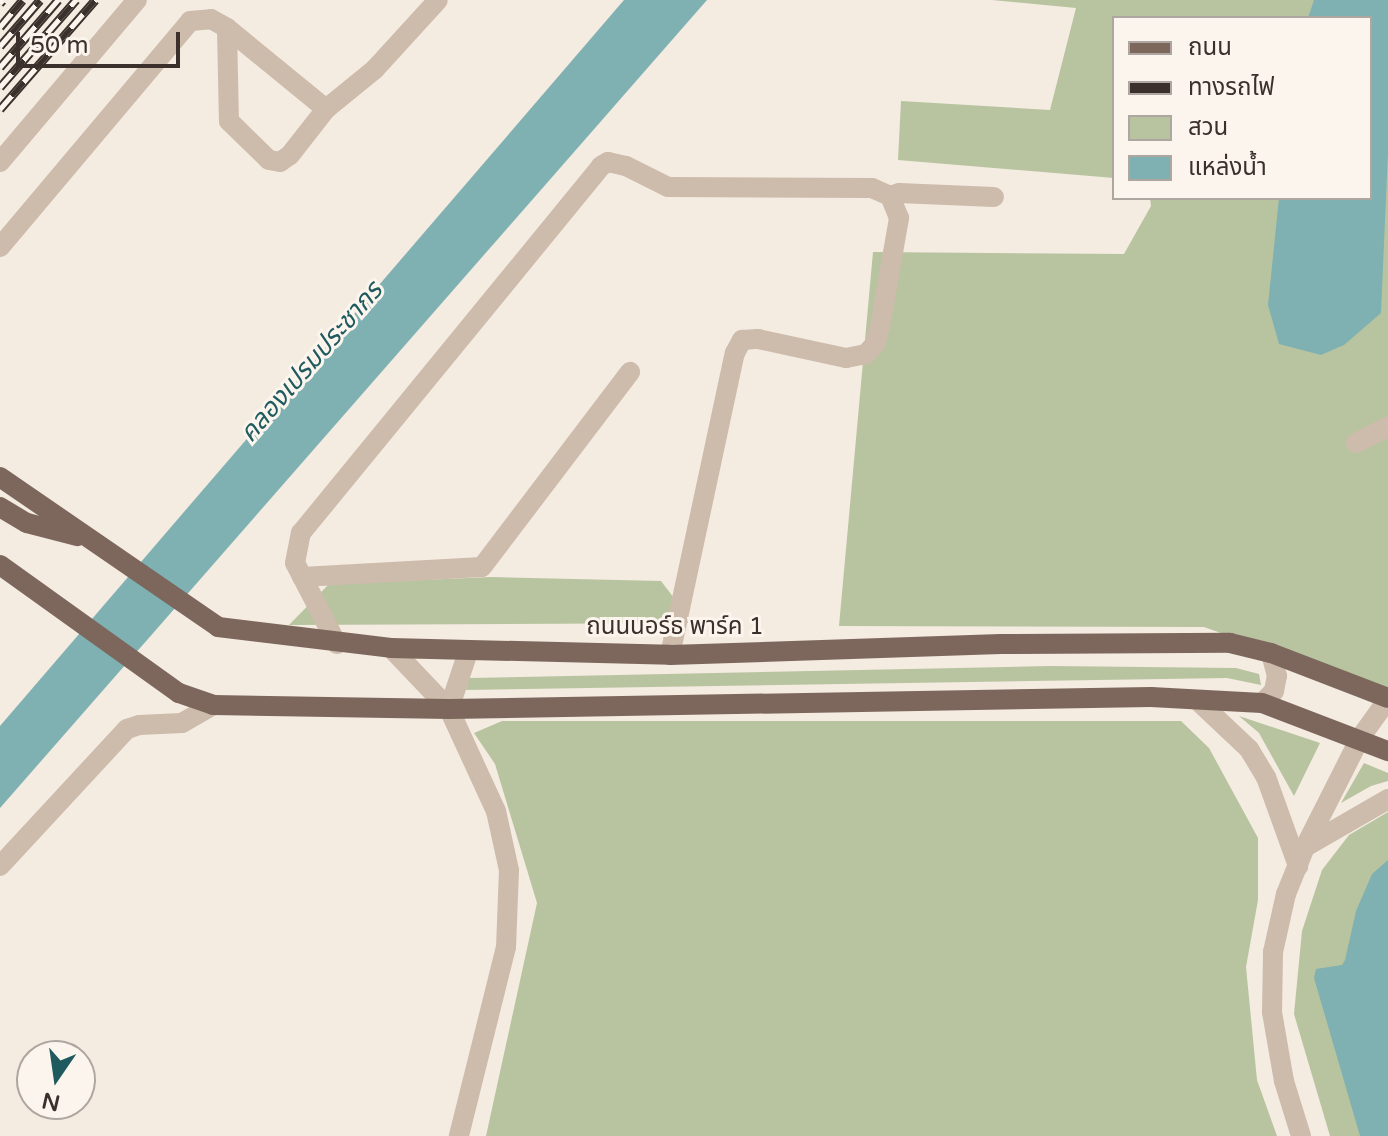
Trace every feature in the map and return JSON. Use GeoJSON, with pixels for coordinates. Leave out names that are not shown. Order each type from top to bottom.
{"type":"FeatureCollection","features":[{"type":"Feature","properties":{"kind":"main road","name":"ถนนนอร์ธ พาร์ค 1"},"geometry":{"type":"LineString","coordinates":[[0,477],[218,627],[337,644],[468,652],[670,655],[1230,643],[1271,653],[1388,698]]}},
{"type":"Feature","properties":{"kind":"main road"},"geometry":{"type":"LineString","coordinates":[[0,507],[27,523],[89,539]]}},
{"type":"Feature","properties":{"kind":"main road"},"geometry":{"type":"LineString","coordinates":[[0,563],[179,693],[213,705],[449,709],[1151,697],[1262,703],[1388,751]]}},
{"type":"Feature","properties":{"kind":"street"},"geometry":{"type":"LineString","coordinates":[[0,162],[137,0]]}},
{"type":"Feature","properties":{"kind":"street"},"geometry":{"type":"LineString","coordinates":[[227,28],[229,121],[269,160],[280,162],[290,155],[326,109],[375,69],[438,0]]}},
{"type":"Feature","properties":{"kind":"street"},"geometry":{"type":"LineString","coordinates":[[0,247],[190,21],[211,19],[227,28],[326,109]]}},
{"type":"Feature","properties":{"kind":"street"},"geometry":{"type":"LineString","coordinates":[[337,644],[295,563],[301,533],[601,166],[608,162],[626,166],[668,187],[872,188],[890,196],[899,193],[994,197]]}},
{"type":"Feature","properties":{"kind":"street"},"geometry":{"type":"LineString","coordinates":[[670,655],[735,353],[742,340],[758,339],[846,358],[866,354],[875,344],[880,327],[899,218],[890,196]]}},
{"type":"Feature","properties":{"kind":"street"},"geometry":{"type":"LineString","coordinates":[[302,577],[482,567],[630,372]]}},
{"type":"Feature","properties":{"kind":"street"},"geometry":{"type":"LineString","coordinates":[[1356,443],[1381,427],[1388,427]]}},
{"type":"Feature","properties":{"kind":"street"},"geometry":{"type":"LineString","coordinates":[[391,648],[449,709],[496,811],[509,870],[511,905],[506,947],[459,1136]]}},
{"type":"Feature","properties":{"kind":"street"},"geometry":{"type":"LineString","coordinates":[[449,709],[468,652]]}},
{"type":"Feature","properties":{"kind":"street"},"geometry":{"type":"LineString","coordinates":[[1262,703],[1274,691],[1277,676],[1271,653]]}},
{"type":"Feature","properties":{"kind":"street"},"geometry":{"type":"LineString","coordinates":[[1301,1136],[1284,1081],[1272,1012],[1273,952],[1286,894],[1302,856],[1360,738],[1388,698]]}},
{"type":"Feature","properties":{"kind":"street"},"geometry":{"type":"LineString","coordinates":[[1197,700],[1249,749],[1266,777],[1302,856]]}},
{"type":"Feature","properties":{"kind":"street"},"geometry":{"type":"LineString","coordinates":[[0,866],[127,729],[139,725],[182,723],[213,705]]}},
{"type":"Feature","properties":{"kind":"street"},"geometry":{"type":"LineString","coordinates":[[1302,856],[1388,799]]}},
{"type":"Feature","properties":{"kind":"green space"},"geometry":{"type":"Polygon","coordinates":[[[992,0],[1388,0],[1388,692],[1204,627],[839,626],[873,252],[1124,254],[1151,206],[1150,200],[1372,200],[1372,16],[1112,16],[1112,178],[898,160],[901,101],[1050,110],[1076,8],[992,0]]]}},
{"type":"Feature","properties":{"kind":"green space"},"geometry":{"type":"Polygon","coordinates":[[[491,577],[661,581],[693,623],[289,625],[329,584],[491,577]]]}},
{"type":"Feature","properties":{"kind":"green space"},"geometry":{"type":"Polygon","coordinates":[[[1050,666],[1236,668],[1259,674],[1261,685],[1227,678],[466,690],[468,678],[1050,666]]]}},
{"type":"Feature","properties":{"kind":"green space"},"geometry":{"type":"Polygon","coordinates":[[[1239,716],[1320,743],[1294,796],[1259,733],[1239,716]]]}},
{"type":"Feature","properties":{"kind":"green space"},"geometry":{"type":"Polygon","coordinates":[[[502,721],[1181,721],[1209,748],[1258,838],[1258,900],[1246,967],[1257,1080],[1277,1136],[486,1136],[537,903],[495,764],[474,733],[502,721]]]}},
{"type":"Feature","properties":{"kind":"green space"},"geometry":{"type":"Polygon","coordinates":[[[1364,763],[1388,773],[1388,781],[1371,786],[1341,803],[1364,763]]]}},
{"type":"Feature","properties":{"kind":"green space"},"geometry":{"type":"Polygon","coordinates":[[[1388,812],[1388,1136],[1330,1136],[1294,1014],[1302,931],[1322,870],[1349,835],[1388,812]]]}},
{"type":"Feature","properties":{"kind":"water"},"geometry":{"type":"Polygon","coordinates":[[[624,0],[707,0],[0,808],[0,726],[624,0]]]}},
{"type":"Feature","properties":{"kind":"water"},"geometry":{"type":"Polygon","coordinates":[[[1314,0],[1388,0],[1388,152],[1381,313],[1344,345],[1321,355],[1279,344],[1268,305],[1279,200],[1372,200],[1372,16],[1309,16],[1314,0]]]}},
{"type":"Feature","properties":{"kind":"water"},"geometry":{"type":"Polygon","coordinates":[[[1388,860],[1388,1136],[1360,1136],[1314,978],[1316,969],[1342,965],[1356,911],[1372,874],[1388,860]]]}},
{"type":"Feature","properties":{"kind":"railway"},"geometry":{"type":"LineString","coordinates":[[0,3],[3,0]]}},
{"type":"Feature","properties":{"kind":"railway"},"geometry":{"type":"LineString","coordinates":[[0,27],[23,0]]}},
{"type":"Feature","properties":{"kind":"railway"},"geometry":{"type":"LineString","coordinates":[[0,46],[40,0]]}},
{"type":"Feature","properties":{"kind":"railway"},"geometry":{"type":"LineString","coordinates":[[0,67],[58,0]]}},
{"type":"Feature","properties":{"kind":"railway"},"geometry":{"type":"LineString","coordinates":[[0,87],[76,0]]}},
{"type":"Feature","properties":{"kind":"railway"},"geometry":{"type":"LineString","coordinates":[[0,109],[95,0]]}},
{"type":"Feature","properties":{"kind":"water label","name":"คลองเปรมประชากร"},"geometry":{"type":"Point","coordinates":[311,362]}}]}
